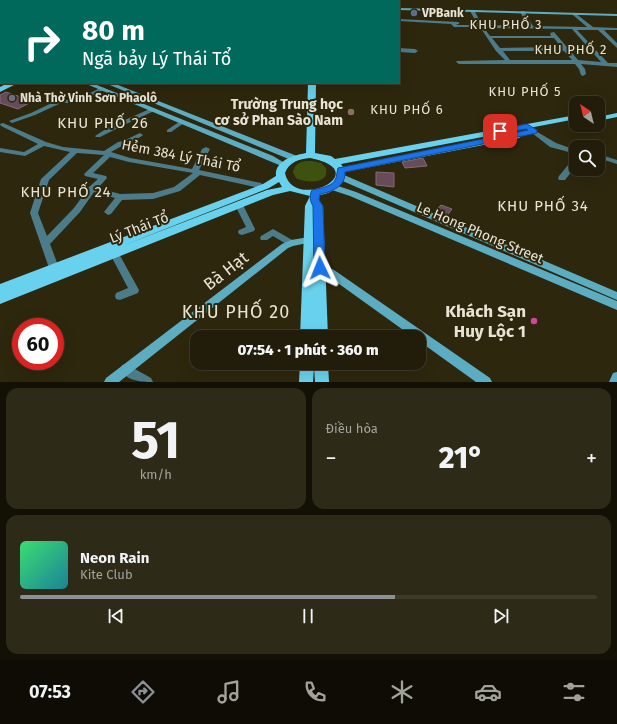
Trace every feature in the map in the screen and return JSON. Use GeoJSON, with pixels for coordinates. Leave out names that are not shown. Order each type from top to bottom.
{"type":"FeatureCollection","features":[{"type":"Feature","properties":{"kind":"main road"},"geometry":{"type":"LineString","coordinates":[[400,9],[617,15]]}},
{"type":"Feature","properties":{"kind":"main road"},"geometry":{"type":"LineString","coordinates":[[0,90],[12,84]]}},
{"type":"Feature","properties":{"kind":"main road"},"geometry":{"type":"LineString","coordinates":[[90,84],[284,165]]}},
{"type":"Feature","properties":{"kind":"main road"},"geometry":{"type":"LineString","coordinates":[[110,84],[294,158]]}},
{"type":"Feature","properties":{"kind":"main road"},"geometry":{"type":"LineString","coordinates":[[310,155],[312,84]]}},
{"type":"Feature","properties":{"kind":"main road"},"geometry":{"type":"LineString","coordinates":[[605,112],[617,109]]}},
{"type":"Feature","properties":{"kind":"main road"},"geometry":{"type":"LineString","coordinates":[[605,118],[617,115]]}},
{"type":"Feature","properties":{"kind":"main road"},"geometry":{"type":"LineString","coordinates":[[339,170],[531,129],[569,119]]}},
{"type":"Feature","properties":{"kind":"main road"},"geometry":{"type":"LineString","coordinates":[[531,129],[569,124]]}},
{"type":"Feature","properties":{"kind":"main road"},"geometry":{"type":"LineString","coordinates":[[315,196],[290,188],[283,181],[280,173],[284,165],[294,158],[310,155],[324,157],[339,170]]}},
{"type":"Feature","properties":{"kind":"main road"},"geometry":{"type":"LineString","coordinates":[[307,330],[310,206],[315,196],[332,187],[339,170]]}},
{"type":"Feature","properties":{"kind":"main road","name":"Le Hong Phong Street"},"geometry":{"type":"LineString","coordinates":[[339,170],[617,296]]}},
{"type":"Feature","properties":{"kind":"main road","name":"Lý Thái Tổ"},"geometry":{"type":"LineString","coordinates":[[0,289],[261,188],[281,177]]}},
{"type":"Feature","properties":{"kind":"main road","name":"Le Hong Phong Street"},"geometry":{"type":"LineString","coordinates":[[332,187],[353,194],[617,306]]}},
{"type":"Feature","properties":{"kind":"main road","name":"Lý Thái Tổ"},"geometry":{"type":"LineString","coordinates":[[0,299],[271,192],[290,188]]}},
{"type":"Feature","properties":{"kind":"main road"},"geometry":{"type":"LineString","coordinates":[[315,196],[318,206],[321,330]]}},
{"type":"Feature","properties":{"kind":"main road","name":"Bà Hạt"},"geometry":{"type":"LineString","coordinates":[[110,382],[279,250],[291,243],[309,240]]}},
{"type":"Feature","properties":{"kind":"main road"},"geometry":{"type":"LineString","coordinates":[[320,268],[331,273],[486,382]]}},
{"type":"Feature","properties":{"kind":"main road"},"geometry":{"type":"LineString","coordinates":[[306,382],[307,370]]}},
{"type":"Feature","properties":{"kind":"main road"},"geometry":{"type":"LineString","coordinates":[[322,370],[322,382]]}},
{"type":"Feature","properties":{"kind":"main road"},"geometry":{"type":"LineString","coordinates":[[615,382],[617,378]]}},
{"type":"Feature","properties":{"kind":"street"},"geometry":{"type":"LineString","coordinates":[[472,11],[479,24],[490,36],[498,50],[508,62]]}},
{"type":"Feature","properties":{"kind":"street"},"geometry":{"type":"LineString","coordinates":[[522,12],[531,27]]}},
{"type":"Feature","properties":{"kind":"street"},"geometry":{"type":"LineString","coordinates":[[575,14],[591,28]]}},
{"type":"Feature","properties":{"kind":"street"},"geometry":{"type":"LineString","coordinates":[[400,20],[548,28],[617,29]]}},
{"type":"Feature","properties":{"kind":"street"},"geometry":{"type":"LineString","coordinates":[[548,28],[582,69],[583,74]]}},
{"type":"Feature","properties":{"kind":"street"},"geometry":{"type":"LineString","coordinates":[[573,28],[606,64]]}},
{"type":"Feature","properties":{"kind":"street"},"geometry":{"type":"LineString","coordinates":[[599,28],[617,46]]}},
{"type":"Feature","properties":{"kind":"street"},"geometry":{"type":"LineString","coordinates":[[490,36],[555,37]]}},
{"type":"Feature","properties":{"kind":"street"},"geometry":{"type":"LineString","coordinates":[[498,50],[565,49]]}},
{"type":"Feature","properties":{"kind":"street"},"geometry":{"type":"LineString","coordinates":[[400,50],[415,51]]}},
{"type":"Feature","properties":{"kind":"street"},"geometry":{"type":"LineString","coordinates":[[459,62],[576,62],[617,64]]}},
{"type":"Feature","properties":{"kind":"street"},"geometry":{"type":"LineString","coordinates":[[12,121],[33,114],[60,101],[80,102],[86,97],[102,89]]}},
{"type":"Feature","properties":{"kind":"street"},"geometry":{"type":"LineString","coordinates":[[98,136],[109,129],[131,121],[152,110]]}},
{"type":"Feature","properties":{"kind":"street"},"geometry":{"type":"LineString","coordinates":[[169,131],[182,122]]}},
{"type":"Feature","properties":{"kind":"street","name":"Hẻm 384 Lý Thái Tổ"},"geometry":{"type":"LineString","coordinates":[[3,127],[43,144],[107,154],[129,160],[197,171],[258,185],[261,188]]}},
{"type":"Feature","properties":{"kind":"street"},"geometry":{"type":"LineString","coordinates":[[531,129],[553,145],[569,150]]}},
{"type":"Feature","properties":{"kind":"street"},"geometry":{"type":"LineString","coordinates":[[45,242],[77,210],[92,189],[103,178],[88,174],[120,143],[124,143],[140,135]]}},
{"type":"Feature","properties":{"kind":"street"},"geometry":{"type":"LineString","coordinates":[[0,150],[25,154],[43,144]]}},
{"type":"Feature","properties":{"kind":"street"},"geometry":{"type":"LineString","coordinates":[[92,189],[120,197],[153,196],[177,189],[197,171],[206,149]]}},
{"type":"Feature","properties":{"kind":"street"},"geometry":{"type":"LineString","coordinates":[[54,268],[34,213],[45,179],[76,150]]}},
{"type":"Feature","properties":{"kind":"street"},"geometry":{"type":"LineString","coordinates":[[605,158],[617,162]]}},
{"type":"Feature","properties":{"kind":"street"},"geometry":{"type":"LineString","coordinates":[[562,178],[569,170]]}},
{"type":"Feature","properties":{"kind":"street"},"geometry":{"type":"LineString","coordinates":[[108,212],[120,197]]}},
{"type":"Feature","properties":{"kind":"street"},"geometry":{"type":"LineString","coordinates":[[239,205],[251,229],[242,232]]}},
{"type":"Feature","properties":{"kind":"street"},"geometry":{"type":"LineString","coordinates":[[264,238],[273,232],[291,243]]}},
{"type":"Feature","properties":{"kind":"street"},"geometry":{"type":"LineString","coordinates":[[115,254],[134,290],[120,296]]}},
{"type":"Feature","properties":{"kind":"street"},"geometry":{"type":"LineString","coordinates":[[126,369],[147,382]]}},
{"type":"Feature","properties":{"kind":"green space"},"geometry":{"type":"Polygon","coordinates":[[[312,161],[321,163],[326,168],[326,174],[324,177],[321,180],[311,182],[296,178],[293,172],[296,166],[303,162],[312,161]]]}},
{"type":"Feature","properties":{"kind":"building","name":"Nhà Thờ Vinh Sơn Phaolô"},"geometry":{"type":"Polygon","coordinates":[[[6,92],[33,101],[18,109],[0,103],[0,95],[6,92]]]}},
{"type":"Feature","properties":{"kind":"building"},"geometry":{"type":"Polygon","coordinates":[[[423,158],[427,166],[405,168],[402,162],[423,158]]]}},
{"type":"Feature","properties":{"kind":"building"},"geometry":{"type":"Polygon","coordinates":[[[376,172],[394,173],[394,187],[376,185],[376,172]]]}},
{"type":"Feature","properties":{"kind":"building"},"geometry":{"type":"Polygon","coordinates":[[[441,205],[452,209],[446,217],[434,212],[441,205]]]}},
{"type":"Feature","properties":{"kind":"place","name":"VPBank"},"geometry":{"type":"Point","coordinates":[414,13]}},
{"type":"Feature","properties":{"kind":"place","name":"Nhà Thờ Vinh Sơn Phaolô"},"geometry":{"type":"Point","coordinates":[12,98]}},
{"type":"Feature","properties":{"kind":"place","name":"Trường Trung học cơ sở Phan Sào Nam"},"geometry":{"type":"Point","coordinates":[351,112]}},
{"type":"Feature","properties":{"kind":"place","name":"Khách Sạn Huy Lộc 1"},"geometry":{"type":"Point","coordinates":[534,321]}},
{"type":"Feature","properties":{"kind":"district","name":"KHU PHỐ 3"},"geometry":{"type":"Point","coordinates":[506,24]}},
{"type":"Feature","properties":{"kind":"district","name":"KHU PHỐ 2"},"geometry":{"type":"Point","coordinates":[571,49]}},
{"type":"Feature","properties":{"kind":"district","name":"KHU PHỐ 5"},"geometry":{"type":"Point","coordinates":[525,91]}},
{"type":"Feature","properties":{"kind":"district","name":"KHU PHỐ 6"},"geometry":{"type":"Point","coordinates":[407,109]}},
{"type":"Feature","properties":{"kind":"district","name":"KHU PHỐ 26"},"geometry":{"type":"Point","coordinates":[103,123]}},
{"type":"Feature","properties":{"kind":"district","name":"KHU PHỐ 24"},"geometry":{"type":"Point","coordinates":[66,192]}},
{"type":"Feature","properties":{"kind":"district","name":"KHU PHỐ 34"},"geometry":{"type":"Point","coordinates":[543,206]}},
{"type":"Feature","properties":{"kind":"district","name":"KHU PHỐ 20"},"geometry":{"type":"Point","coordinates":[236,312]}},
{"type":"Feature","properties":{"kind":"route"},"geometry":{"type":"LineString","coordinates":[[320,268],[318,206],[314,200],[316,192],[327,190],[340,181],[342,174],[341,170],[534,132],[527,126],[500,131]]}}]}
